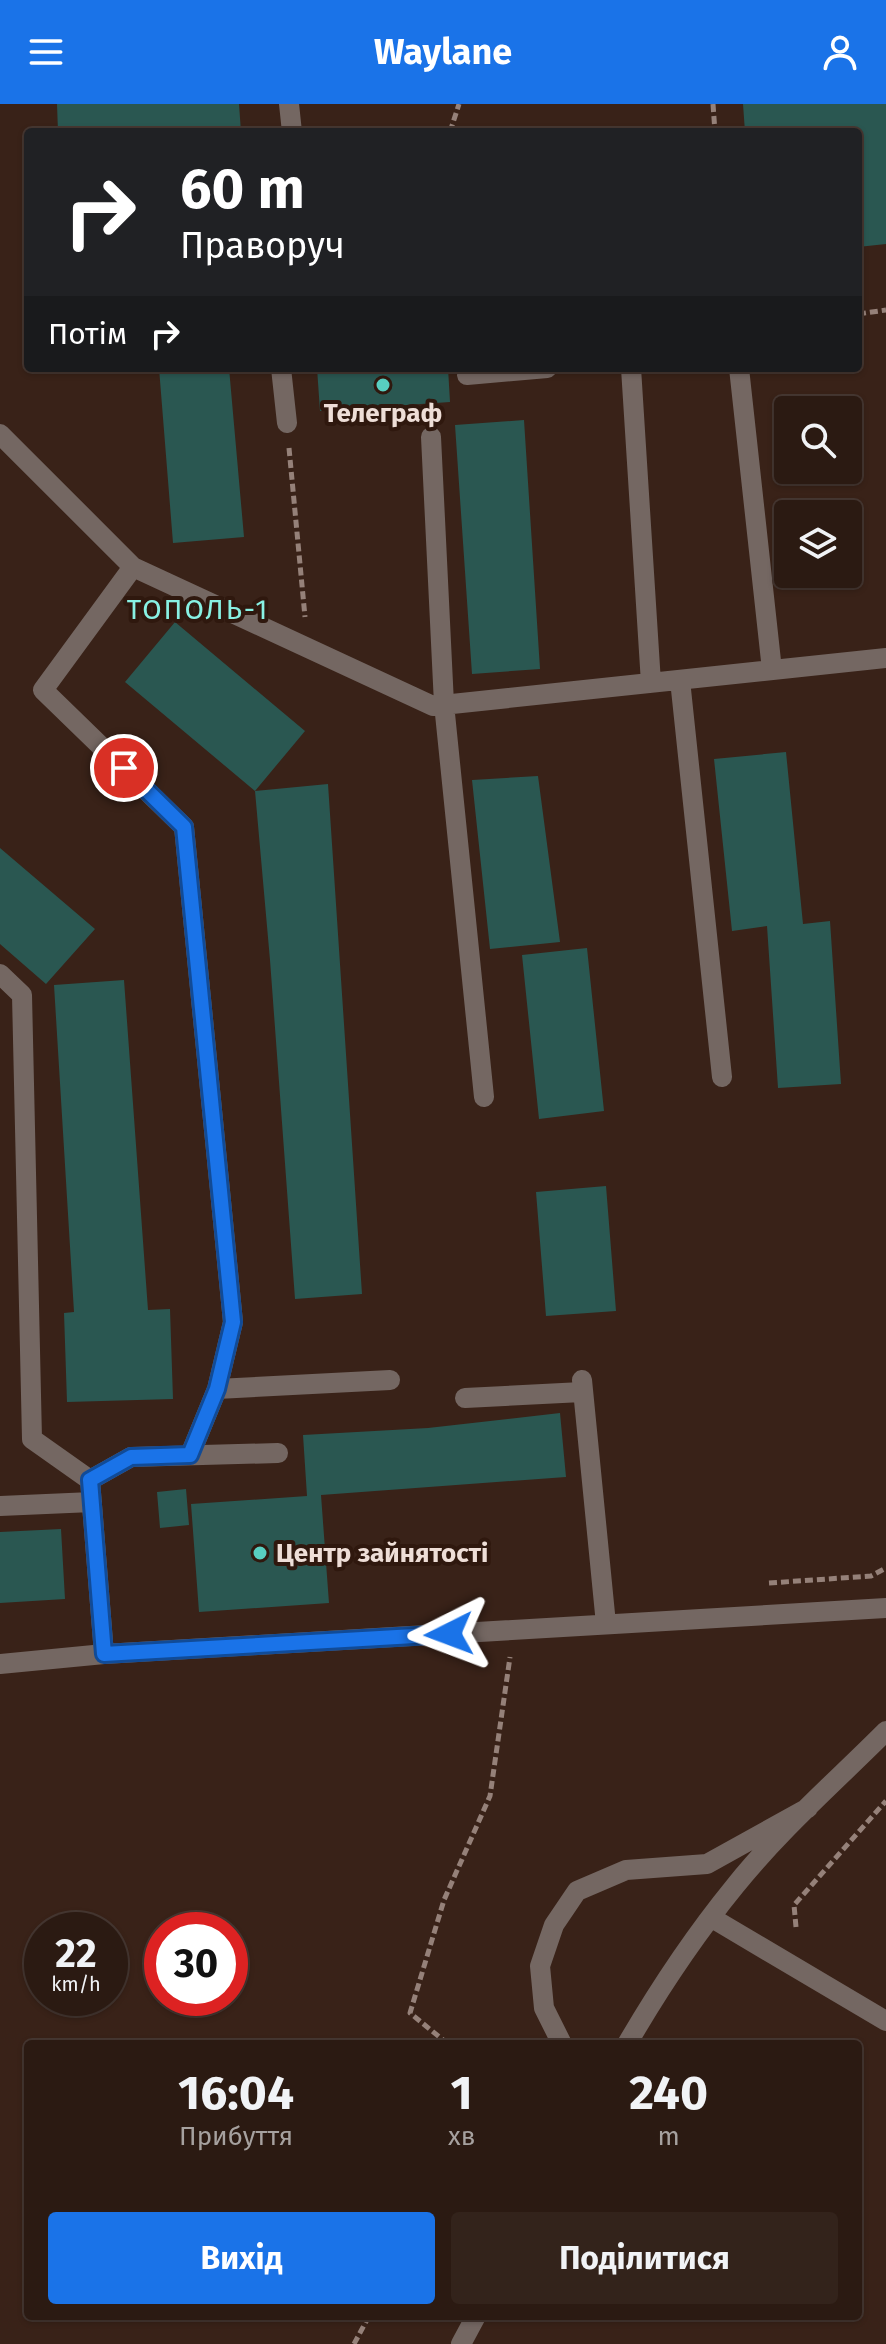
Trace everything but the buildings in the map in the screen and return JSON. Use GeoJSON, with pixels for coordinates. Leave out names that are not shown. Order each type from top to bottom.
{"type":"FeatureCollection","features":[{"type":"Feature","properties":{"kind":"street"},"geometry":{"type":"LineString","coordinates":[[289,104],[292,128]]}},
{"type":"Feature","properties":{"kind":"street"},"geometry":{"type":"LineString","coordinates":[[281,372],[287,423]]}},
{"type":"Feature","properties":{"kind":"street"},"geometry":{"type":"LineString","coordinates":[[467,375],[501,372]]}},
{"type":"Feature","properties":{"kind":"street"},"geometry":{"type":"LineString","coordinates":[[631,372],[651,683]]}},
{"type":"Feature","properties":{"kind":"street"},"geometry":{"type":"LineString","coordinates":[[739,372],[772,670]]}},
{"type":"Feature","properties":{"kind":"street"},"geometry":{"type":"LineString","coordinates":[[0,434],[133,567],[433,706],[886,658]]}},
{"type":"Feature","properties":{"kind":"street"},"geometry":{"type":"LineString","coordinates":[[431,437],[444,704],[484,1097]]}},
{"type":"Feature","properties":{"kind":"street"},"geometry":{"type":"LineString","coordinates":[[133,567],[43,690],[184,827],[233,1322],[217,1389],[190,1455]]}},
{"type":"Feature","properties":{"kind":"street"},"geometry":{"type":"LineString","coordinates":[[680,680],[722,1077]]}},
{"type":"Feature","properties":{"kind":"street"},"geometry":{"type":"LineString","coordinates":[[0,974],[22,995],[32,1439],[90,1480],[104,1654]]}},
{"type":"Feature","properties":{"kind":"street"},"geometry":{"type":"LineString","coordinates":[[217,1389],[390,1380]]}},
{"type":"Feature","properties":{"kind":"street"},"geometry":{"type":"LineString","coordinates":[[465,1398],[582,1386],[606,1624]]}},
{"type":"Feature","properties":{"kind":"street"},"geometry":{"type":"LineString","coordinates":[[90,1480],[131,1457],[278,1453]]}},
{"type":"Feature","properties":{"kind":"street"},"geometry":{"type":"LineString","coordinates":[[0,1506],[92,1502]]}},
{"type":"Feature","properties":{"kind":"street"},"geometry":{"type":"LineString","coordinates":[[0,1664],[104,1654],[886,1608]]}},
{"type":"Feature","properties":{"kind":"street"},"geometry":{"type":"LineString","coordinates":[[629,2040],[656,1995],[736,1885],[886,1731]]}},
{"type":"Feature","properties":{"kind":"street"},"geometry":{"type":"LineString","coordinates":[[560,2040],[544,2008],[540,1966],[554,1925],[577,1891],[626,1870],[707,1864],[808,1808]]}},
{"type":"Feature","properties":{"kind":"street"},"geometry":{"type":"LineString","coordinates":[[712,1918],[886,2021]]}},
{"type":"Feature","properties":{"kind":"street"},"geometry":{"type":"LineString","coordinates":[[461,2344],[474,2320]]}},
{"type":"Feature","properties":{"kind":"path"},"geometry":{"type":"LineString","coordinates":[[451,128],[459,104]]}},
{"type":"Feature","properties":{"kind":"path"},"geometry":{"type":"LineString","coordinates":[[713,104],[715,128]]}},
{"type":"Feature","properties":{"kind":"path"},"geometry":{"type":"LineString","coordinates":[[862,313],[886,310]]}},
{"type":"Feature","properties":{"kind":"path"},"geometry":{"type":"LineString","coordinates":[[287,423],[308,648]]}},
{"type":"Feature","properties":{"kind":"path"},"geometry":{"type":"LineString","coordinates":[[443,2040],[410,2013],[444,1900],[490,1796],[511,1653]]}},
{"type":"Feature","properties":{"kind":"path"},"geometry":{"type":"LineString","coordinates":[[796,1927],[794,1905],[886,1801]]}},
{"type":"Feature","properties":{"kind":"path"},"geometry":{"type":"LineString","coordinates":[[354,2344],[367,2320]]}},
{"type":"Feature","properties":{"kind":"place","name":"Телеграф"},"geometry":{"type":"Point","coordinates":[383,385]}},
{"type":"Feature","properties":{"kind":"place","name":"Центр зайнятості"},"geometry":{"type":"Point","coordinates":[260,1553]}},
{"type":"Feature","properties":{"kind":"district","name":"ТОПОЛЬ-1"},"geometry":{"type":"Point","coordinates":[198,609]}},
{"type":"Feature","properties":{"kind":"route"},"geometry":{"type":"LineString","coordinates":[[124,768],[184,827],[233,1322],[217,1389],[190,1455],[131,1457],[90,1480],[104,1654],[449,1634]]}}]}
